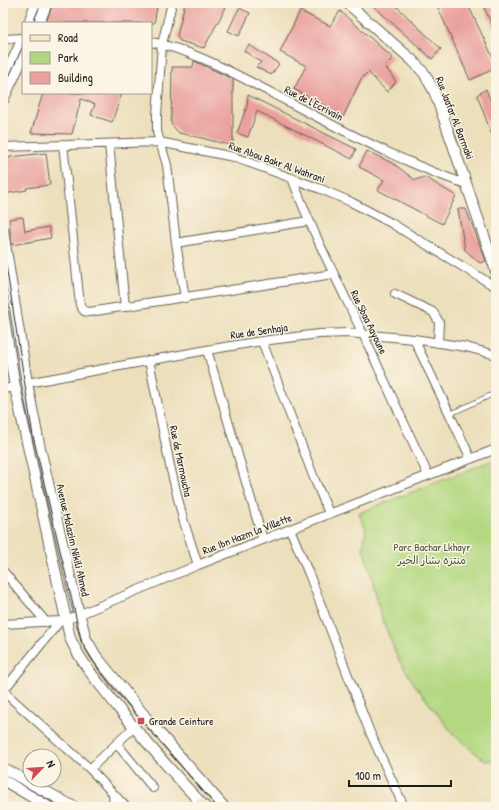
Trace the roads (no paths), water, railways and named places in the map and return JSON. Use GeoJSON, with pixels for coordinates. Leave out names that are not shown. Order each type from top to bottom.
{"type":"FeatureCollection","features":[{"type":"Feature","properties":{"kind":"street"},"geometry":{"type":"LineString","coordinates":[[29,22],[36,3]]}},
{"type":"Feature","properties":{"kind":"street"},"geometry":{"type":"LineString","coordinates":[[39,22],[47,3]]}},
{"type":"Feature","properties":{"kind":"street"},"geometry":{"type":"LineString","coordinates":[[172,3],[162,44],[157,132],[167,165],[176,243],[185,298]]}},
{"type":"Feature","properties":{"kind":"street","name":"Rue Jaafar Al Barmaki"},"geometry":{"type":"LineString","coordinates":[[347,3],[412,60],[424,73],[434,91],[441,110],[496,271]]}},
{"type":"Feature","properties":{"kind":"street"},"geometry":{"type":"LineString","coordinates":[[3,39],[22,38]]}},
{"type":"Feature","properties":{"kind":"street"},"geometry":{"type":"LineString","coordinates":[[3,82],[22,40]]}},
{"type":"Feature","properties":{"kind":"street","name":"Rue de l'Ecrivain"},"geometry":{"type":"LineString","coordinates":[[152,42],[162,44],[214,64],[371,144],[432,172],[467,184]]}},
{"type":"Feature","properties":{"kind":"street"},"geometry":{"type":"LineString","coordinates":[[3,100],[22,59]]}},
{"type":"Feature","properties":{"kind":"street","name":"Rue Abou Bakr Al Wahrani"},"geometry":{"type":"LineString","coordinates":[[3,147],[160,142],[234,157],[292,178],[351,202],[391,223],[496,286]]}},
{"type":"Feature","properties":{"kind":"street"},"geometry":{"type":"LineString","coordinates":[[63,144],[80,305],[84,311],[89,312],[125,307],[333,274]]}},
{"type":"Feature","properties":{"kind":"street"},"geometry":{"type":"LineString","coordinates":[[109,144],[125,307]]}},
{"type":"Feature","properties":{"kind":"street","name":"Rue Sbaa Aayoune"},"geometry":{"type":"LineString","coordinates":[[292,178],[309,221],[333,274],[363,334],[428,475]]}},
{"type":"Feature","properties":{"kind":"street"},"geometry":{"type":"LineString","coordinates":[[176,243],[309,221]]}},
{"type":"Feature","properties":{"kind":"street","name":"Avenue Molazim Nikili Ahmed"},"geometry":{"type":"LineString","coordinates":[[3,231],[27,383],[39,444],[86,639],[96,656],[148,720],[224,807]]}},
{"type":"Feature","properties":{"kind":"street"},"geometry":{"type":"LineString","coordinates":[[395,294],[433,312],[439,322],[438,343]]}},
{"type":"Feature","properties":{"kind":"street"},"geometry":{"type":"LineString","coordinates":[[3,313],[15,387],[63,621],[82,662],[163,762],[203,806]]}},
{"type":"Feature","properties":{"kind":"street","name":"Rue de Senhaja"},"geometry":{"type":"LineString","coordinates":[[27,383],[262,341],[334,333],[414,339],[466,347],[496,355]]}},
{"type":"Feature","properties":{"kind":"street"},"geometry":{"type":"LineString","coordinates":[[414,339],[470,459]]}},
{"type":"Feature","properties":{"kind":"street"},"geometry":{"type":"LineString","coordinates":[[262,341],[314,478],[329,513]]}},
{"type":"Feature","properties":{"kind":"street"},"geometry":{"type":"LineString","coordinates":[[207,350],[263,540]]}},
{"type":"Feature","properties":{"kind":"street","name":"Rue de Marmoucha"},"geometry":{"type":"LineString","coordinates":[[149,360],[172,474],[183,519],[198,565]]}},
{"type":"Feature","properties":{"kind":"street"},"geometry":{"type":"LineString","coordinates":[[3,389],[15,387]]}},
{"type":"Feature","properties":{"kind":"street","name":"Rue Ibn Hazm la Villette"},"geometry":{"type":"LineString","coordinates":[[3,624],[63,621],[198,565],[496,449]]}},
{"type":"Feature","properties":{"kind":"street"},"geometry":{"type":"LineString","coordinates":[[290,529],[312,581],[369,730],[404,807]]}},
{"type":"Feature","properties":{"kind":"street"},"geometry":{"type":"LineString","coordinates":[[3,571],[46,622]]}},
{"type":"Feature","properties":{"kind":"street"},"geometry":{"type":"LineString","coordinates":[[63,621],[3,691],[90,769],[126,807]]}},
{"type":"Feature","properties":{"kind":"street"},"geometry":{"type":"LineString","coordinates":[[90,769],[134,727]]}},
{"type":"Feature","properties":{"kind":"street"},"geometry":{"type":"LineString","coordinates":[[117,744],[153,788]]}},
{"type":"Feature","properties":{"kind":"street"},"geometry":{"type":"LineString","coordinates":[[3,768],[74,807]]}},
{"type":"Feature","properties":{"kind":"street"},"geometry":{"type":"LineString","coordinates":[[3,780],[49,807]]}},
{"type":"Feature","properties":{"kind":"street"},"geometry":{"type":"LineString","coordinates":[[113,794],[114,807]]}},
{"type":"Feature","properties":{"kind":"lane"},"geometry":{"type":"LineString","coordinates":[[450,414],[491,395]]}},
{"type":"Feature","properties":{"kind":"tram line"},"geometry":{"type":"LineString","coordinates":[[33,22],[41,3]]}},
{"type":"Feature","properties":{"kind":"tram line"},"geometry":{"type":"LineString","coordinates":[[3,90],[22,48]]}},
{"type":"Feature","properties":{"kind":"tram line"},"geometry":{"type":"LineString","coordinates":[[3,246],[33,436],[82,643],[99,670],[114,689],[217,807]]}},
{"type":"Feature","properties":{"kind":"place","name":"Grande Ceinture"},"geometry":{"type":"Point","coordinates":[141,721]}},
{"type":"Feature","properties":{"kind":"park label","name":"Parc Bachar Lkhayr منتزه بشار الخير"},"geometry":{"type":"Point","coordinates":[432,553]}}]}
